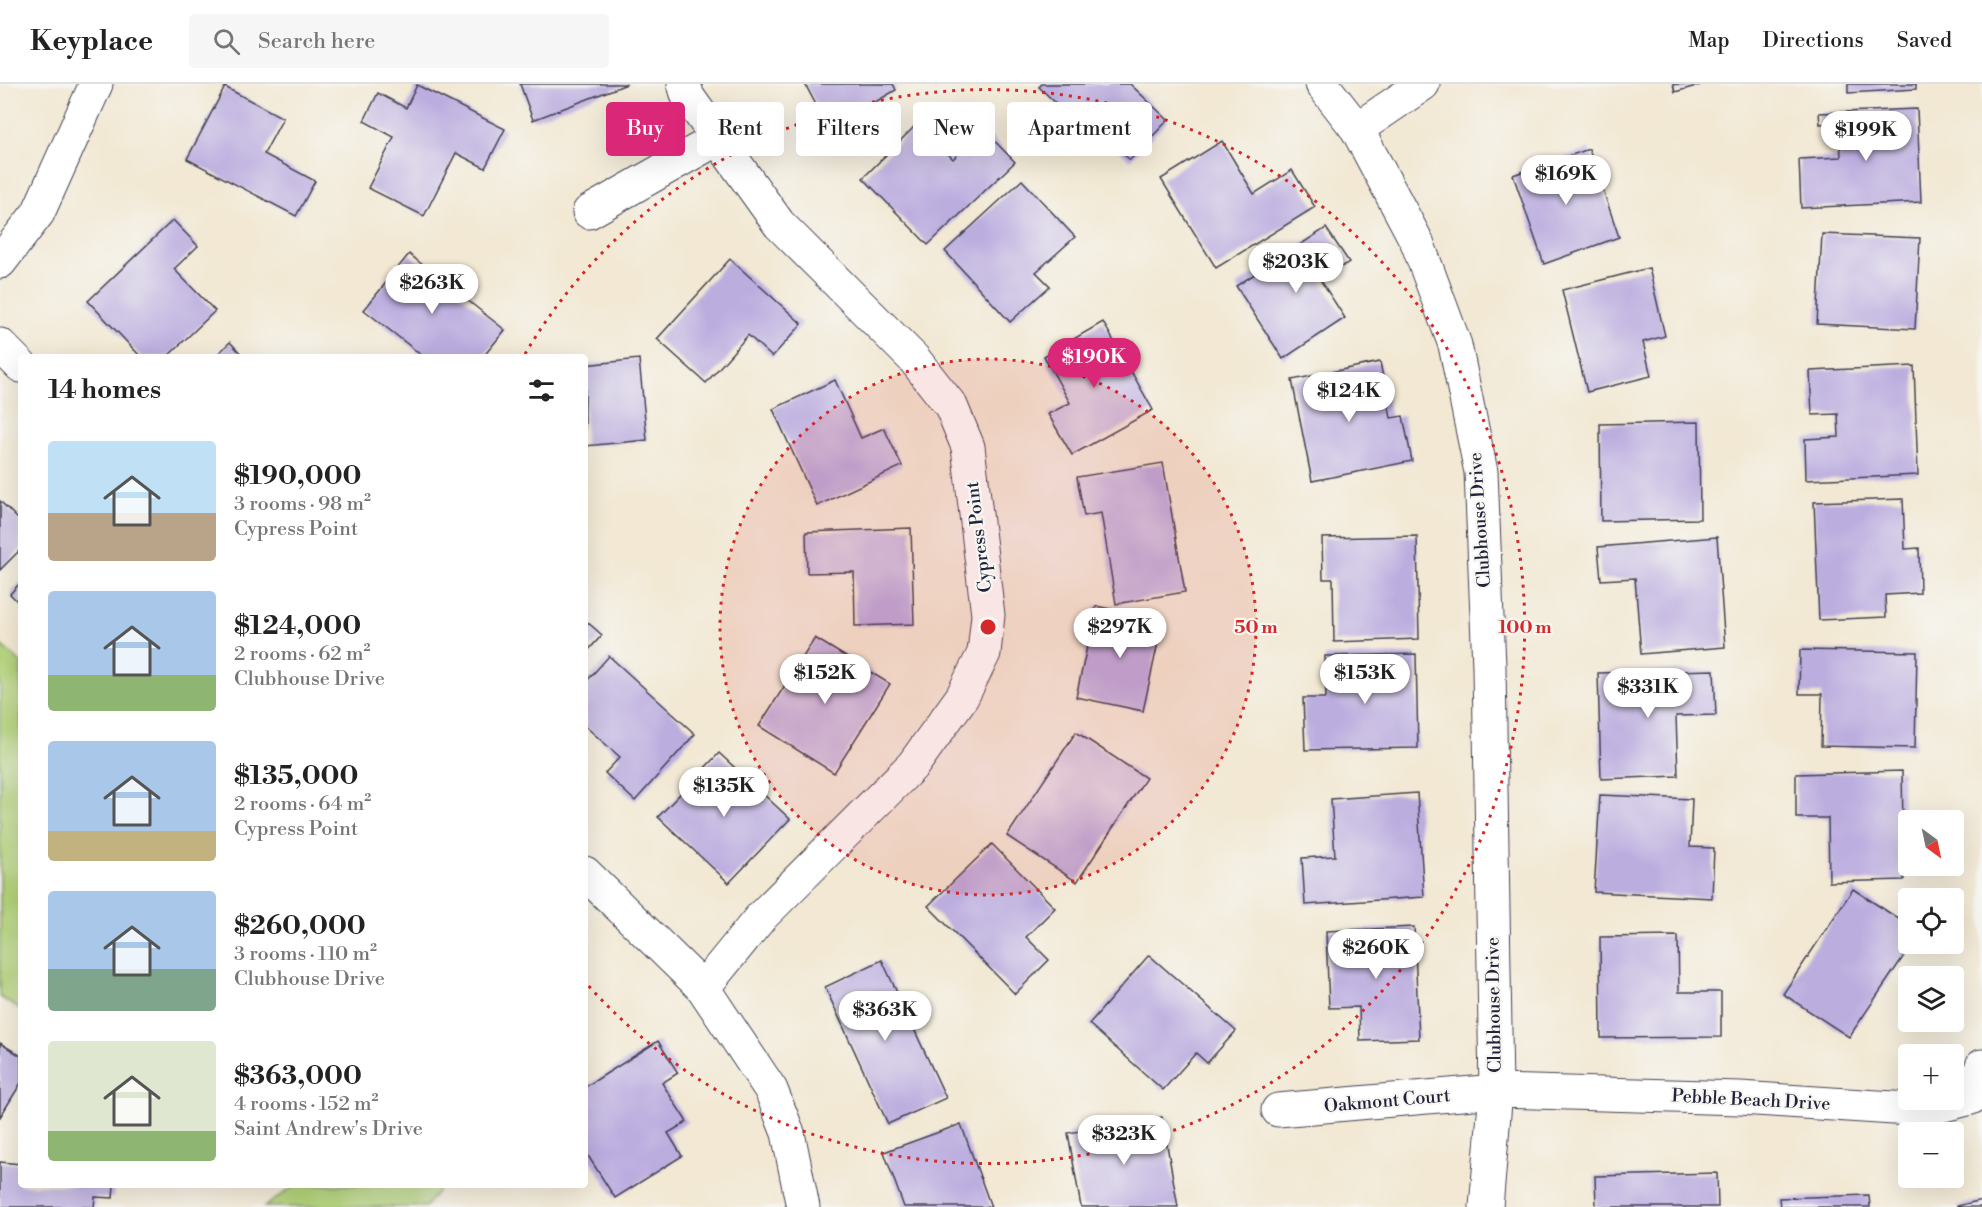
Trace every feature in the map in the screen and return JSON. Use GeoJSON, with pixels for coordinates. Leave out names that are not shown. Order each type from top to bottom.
{"type":"FeatureCollection","features":[{"type":"Feature","properties":{"kind":"street"},"geometry":{"type":"LineString","coordinates":[[0,262],[38,213],[96,84]]}},
{"type":"Feature","properties":{"kind":"street","name":"Cypress Point"},"geometry":{"type":"LineString","coordinates":[[684,84],[688,97],[697,109]]}},
{"type":"Feature","properties":{"kind":"street","name":"Clubhouse Drive"},"geometry":{"type":"LineString","coordinates":[[1322,84],[1357,129],[1417,242],[1455,345],[1481,472],[1489,678],[1496,1091],[1486,1207]]}},
{"type":"Feature","properties":{"kind":"street"},"geometry":{"type":"LineString","coordinates":[[1357,129],[1423,84]]}},
{"type":"Feature","properties":{"kind":"street"},"geometry":{"type":"LineString","coordinates":[[589,212],[697,151]]}},
{"type":"Feature","properties":{"kind":"street","name":"Cypress Point"},"geometry":{"type":"LineString","coordinates":[[703,988],[761,917],[913,765],[962,697],[980,662],[984,653],[988,615],[968,447],[951,406],[914,359],[779,224],[732,156]]}},
{"type":"Feature","properties":{"kind":"street"},"geometry":{"type":"LineString","coordinates":[[0,345],[18,363]]}},
{"type":"Feature","properties":{"kind":"street"},"geometry":{"type":"LineString","coordinates":[[588,876],[703,988],[771,1090],[788,1133],[804,1207]]}},
{"type":"Feature","properties":{"kind":"street","name":"Pebble Beach Drive"},"geometry":{"type":"LineString","coordinates":[[1496,1091],[1740,1098],[1924,1110],[1971,1098],[1982,1066]]}},
{"type":"Feature","properties":{"kind":"street","name":"Oakmont Court"},"geometry":{"type":"LineString","coordinates":[[1278,1110],[1496,1091]]}},
{"type":"Feature","properties":{"kind":"green space"},"geometry":{"type":"Polygon","coordinates":[[[0,644],[18,660],[18,1008],[0,997],[0,644]]]}},
{"type":"Feature","properties":{"kind":"green space"},"geometry":{"type":"Polygon","coordinates":[[[292,1188],[441,1188],[425,1207],[264,1207],[292,1188]]]}},
{"type":"Feature","properties":{"kind":"building"},"geometry":{"type":"Polygon","coordinates":[[[520,84],[627,84],[533,120],[520,84]]]}},
{"type":"Feature","properties":{"kind":"building"},"geometry":{"type":"Polygon","coordinates":[[[805,84],[893,84],[896,90],[875,102],[815,102],[805,84]]]}},
{"type":"Feature","properties":{"kind":"building"},"geometry":{"type":"Polygon","coordinates":[[[1042,84],[1130,84],[1149,102],[1055,102],[1039,87],[1042,84]]]}},
{"type":"Feature","properties":{"kind":"building"},"geometry":{"type":"Polygon","coordinates":[[[1673,84],[1700,84],[1700,85],[1675,92],[1673,84]]]}},
{"type":"Feature","properties":{"kind":"building"},"geometry":{"type":"Polygon","coordinates":[[[1848,84],[1916,84],[1916,89],[1848,93],[1848,84]]]}},
{"type":"Feature","properties":{"kind":"building"},"geometry":{"type":"Polygon","coordinates":[[[417,85],[505,129],[485,168],[456,153],[424,216],[368,188],[394,137],[364,121],[378,93],[406,108],[417,85]]]}},
{"type":"Feature","properties":{"kind":"building"},"geometry":{"type":"Polygon","coordinates":[[[225,87],[283,118],[264,154],[315,181],[296,216],[187,159],[225,87]]]}},
{"type":"Feature","properties":{"kind":"building"},"geometry":{"type":"Polygon","coordinates":[[[1152,105],[1168,120],[1152,137],[1152,105]]]}},
{"type":"Feature","properties":{"kind":"building"},"geometry":{"type":"Polygon","coordinates":[[[1917,109],[1921,202],[1801,208],[1799,159],[1841,157],[1839,123],[1820,124],[1819,113],[1917,109]]]}},
{"type":"Feature","properties":{"kind":"building"},"geometry":{"type":"Polygon","coordinates":[[[913,128],[913,156],[950,156],[953,159],[956,156],[995,156],[995,141],[1015,162],[928,245],[863,178],[885,156],[901,156],[901,140],[913,128]]]}},
{"type":"Feature","properties":{"kind":"building"},"geometry":{"type":"Polygon","coordinates":[[[1222,141],[1254,194],[1292,170],[1315,207],[1216,268],[1161,179],[1222,141]]]}},
{"type":"Feature","properties":{"kind":"building"},"geometry":{"type":"Polygon","coordinates":[[[1589,149],[1619,237],[1544,264],[1513,175],[1589,149]]]}},
{"type":"Feature","properties":{"kind":"building"},"geometry":{"type":"Polygon","coordinates":[[[1022,180],[1075,237],[1036,272],[1050,286],[1010,322],[945,251],[1022,180]]]}},
{"type":"Feature","properties":{"kind":"building"},"geometry":{"type":"Polygon","coordinates":[[[173,220],[198,246],[174,269],[215,311],[170,354],[138,354],[88,301],[173,220]]]}},
{"type":"Feature","properties":{"kind":"building"},"geometry":{"type":"Polygon","coordinates":[[[1326,228],[1349,262],[1321,281],[1345,318],[1283,359],[1236,286],[1326,228]]]}},
{"type":"Feature","properties":{"kind":"building"},"geometry":{"type":"Polygon","coordinates":[[[1822,234],[1920,238],[1915,329],[1817,324],[1822,234]]]}},
{"type":"Feature","properties":{"kind":"building"},"geometry":{"type":"Polygon","coordinates":[[[409,254],[505,330],[485,354],[420,354],[364,310],[409,254]]]}},
{"type":"Feature","properties":{"kind":"building"},"geometry":{"type":"Polygon","coordinates":[[[730,259],[802,324],[772,357],[748,335],[706,383],[657,339],[730,259]]]}},
{"type":"Feature","properties":{"kind":"building"},"geometry":{"type":"Polygon","coordinates":[[[1649,268],[1665,336],[1643,342],[1651,376],[1587,392],[1562,290],[1649,268]]]}},
{"type":"Feature","properties":{"kind":"building"},"geometry":{"type":"Polygon","coordinates":[[[1103,322],[1153,410],[1072,455],[1048,414],[1070,403],[1044,356],[1103,322]]]}},
{"type":"Feature","properties":{"kind":"building"},"geometry":{"type":"Polygon","coordinates":[[[230,342],[241,354],[218,354],[230,342]]]}},
{"type":"Feature","properties":{"kind":"building"},"geometry":{"type":"Polygon","coordinates":[[[639,359],[647,440],[588,446],[588,365],[639,359]]]}},
{"type":"Feature","properties":{"kind":"building"},"geometry":{"type":"Polygon","coordinates":[[[1380,362],[1391,418],[1403,416],[1412,461],[1312,481],[1292,380],[1380,362]]]}},
{"type":"Feature","properties":{"kind":"building"},"geometry":{"type":"Polygon","coordinates":[[[1914,366],[1918,475],[1806,480],[1805,439],[1839,437],[1838,414],[1812,415],[1810,371],[1914,366]]]}},
{"type":"Feature","properties":{"kind":"building"},"geometry":{"type":"Polygon","coordinates":[[[835,380],[861,438],[884,428],[902,466],[817,506],[773,409],[835,380]]]}},
{"type":"Feature","properties":{"kind":"building"},"geometry":{"type":"Polygon","coordinates":[[[1699,422],[1700,519],[1601,521],[1600,424],[1699,422]]]}},
{"type":"Feature","properties":{"kind":"building"},"geometry":{"type":"Polygon","coordinates":[[[1163,463],[1185,592],[1116,604],[1101,513],[1084,516],[1077,477],[1163,463]]]}},
{"type":"Feature","properties":{"kind":"building"},"geometry":{"type":"Polygon","coordinates":[[[1903,499],[1905,549],[1919,548],[1920,593],[1885,595],[1886,617],[1819,620],[1814,502],[1903,499]]]}},
{"type":"Feature","properties":{"kind":"building"},"geometry":{"type":"Polygon","coordinates":[[[0,501],[18,519],[18,552],[0,570],[0,501]]]}},
{"type":"Feature","properties":{"kind":"building"},"geometry":{"type":"Polygon","coordinates":[[[911,528],[914,624],[855,626],[854,572],[807,573],[806,532],[911,528]]]}},
{"type":"Feature","properties":{"kind":"building"},"geometry":{"type":"Polygon","coordinates":[[[1417,536],[1419,639],[1334,642],[1333,579],[1323,579],[1322,538],[1417,536]]]}},
{"type":"Feature","properties":{"kind":"building"},"geometry":{"type":"Polygon","coordinates":[[[1717,537],[1725,647],[1641,654],[1635,578],[1601,580],[1598,547],[1717,537]]]}},
{"type":"Feature","properties":{"kind":"building"},"geometry":{"type":"Polygon","coordinates":[[[18,585],[18,602],[10,594],[18,585]]]}},
{"type":"Feature","properties":{"kind":"building"},"geometry":{"type":"Polygon","coordinates":[[[1096,606],[1163,620],[1143,711],[1076,697],[1096,606]]]}},
{"type":"Feature","properties":{"kind":"building"},"geometry":{"type":"Polygon","coordinates":[[[588,623],[602,635],[588,651],[588,623]]]}},
{"type":"Feature","properties":{"kind":"building"},"geometry":{"type":"Polygon","coordinates":[[[815,638],[890,684],[834,773],[759,726],[815,638]]]}},
{"type":"Feature","properties":{"kind":"building"},"geometry":{"type":"Polygon","coordinates":[[[1800,650],[1917,652],[1915,748],[1821,746],[1822,694],[1799,694],[1800,650]]]}},
{"type":"Feature","properties":{"kind":"building"},"geometry":{"type":"Polygon","coordinates":[[[1416,654],[1418,748],[1305,750],[1303,698],[1326,698],[1325,656],[1416,654]]]}},
{"type":"Feature","properties":{"kind":"building"},"geometry":{"type":"Polygon","coordinates":[[[609,656],[695,734],[635,801],[605,773],[620,757],[588,729],[588,680],[609,656]]]}},
{"type":"Feature","properties":{"kind":"building"},"geometry":{"type":"Polygon","coordinates":[[[1714,670],[1716,715],[1676,716],[1678,776],[1601,779],[1598,673],[1714,670]]]}},
{"type":"Feature","properties":{"kind":"building"},"geometry":{"type":"Polygon","coordinates":[[[1076,732],[1146,778],[1077,882],[1007,836],[1076,732]]]}},
{"type":"Feature","properties":{"kind":"building"},"geometry":{"type":"Polygon","coordinates":[[[719,753],[790,819],[729,883],[658,817],[719,753]]]}},
{"type":"Feature","properties":{"kind":"building"},"geometry":{"type":"Polygon","coordinates":[[[1902,771],[1903,810],[1898,810],[1898,876],[1904,876],[1904,880],[1829,882],[1828,818],[1796,818],[1796,774],[1902,771]]]}},
{"type":"Feature","properties":{"kind":"building"},"geometry":{"type":"Polygon","coordinates":[[[1417,793],[1424,897],[1305,905],[1302,858],[1335,856],[1331,799],[1417,793]]]}},
{"type":"Feature","properties":{"kind":"building"},"geometry":{"type":"Polygon","coordinates":[[[1600,795],[1692,799],[1690,847],[1714,848],[1712,898],[1594,892],[1600,795]]]}},
{"type":"Feature","properties":{"kind":"building"},"geometry":{"type":"Polygon","coordinates":[[[992,844],[1055,908],[1026,937],[1049,960],[1015,994],[928,906],[992,844]]]}},
{"type":"Feature","properties":{"kind":"building"},"geometry":{"type":"Polygon","coordinates":[[[1853,889],[1898,918],[1898,954],[1905,954],[1849,1037],[1783,994],[1853,889]]]}},
{"type":"Feature","properties":{"kind":"building"},"geometry":{"type":"Polygon","coordinates":[[[1414,927],[1419,1039],[1360,1041],[1359,1007],[1329,1008],[1326,931],[1414,927]]]}},
{"type":"Feature","properties":{"kind":"building"},"geometry":{"type":"Polygon","coordinates":[[[1678,936],[1679,992],[1721,992],[1721,1037],[1601,1038],[1600,937],[1678,936]]]}},
{"type":"Feature","properties":{"kind":"building"},"geometry":{"type":"Polygon","coordinates":[[[1149,955],[1236,1031],[1207,1063],[1196,1053],[1163,1090],[1089,1024],[1149,955]]]}},
{"type":"Feature","properties":{"kind":"building"},"geometry":{"type":"Polygon","coordinates":[[[882,960],[946,1098],[888,1124],[825,987],[882,960]]]}},
{"type":"Feature","properties":{"kind":"building"},"geometry":{"type":"Polygon","coordinates":[[[658,1041],[678,1073],[662,1083],[687,1122],[668,1133],[682,1156],[615,1198],[588,1156],[588,1085],[658,1041]]]}},
{"type":"Feature","properties":{"kind":"building"},"geometry":{"type":"Polygon","coordinates":[[[0,1043],[18,1054],[18,1088],[0,1117],[0,1043]]]}},
{"type":"Feature","properties":{"kind":"building"},"geometry":{"type":"Polygon","coordinates":[[[1162,1117],[1178,1207],[1081,1207],[1068,1133],[1162,1117]]]}},
{"type":"Feature","properties":{"kind":"building"},"geometry":{"type":"Polygon","coordinates":[[[961,1124],[991,1207],[904,1207],[884,1152],[961,1124]]]}},
{"type":"Feature","properties":{"kind":"building"},"geometry":{"type":"Polygon","coordinates":[[[0,1162],[18,1164],[18,1188],[114,1188],[113,1198],[95,1197],[94,1207],[0,1207],[0,1162]]]}},
{"type":"Feature","properties":{"kind":"building"},"geometry":{"type":"Polygon","coordinates":[[[1717,1173],[1718,1207],[1596,1207],[1595,1176],[1717,1173]]]}},
{"type":"Feature","properties":{"kind":"building"},"geometry":{"type":"Polygon","coordinates":[[[1869,1195],[1870,1207],[1780,1207],[1779,1198],[1869,1195]]]}},
{"type":"Feature","properties":{"kind":"building"},"geometry":{"type":"Polygon","coordinates":[[[1982,1200],[1982,1207],[1957,1207],[1957,1206],[1982,1200]]]}}]}
